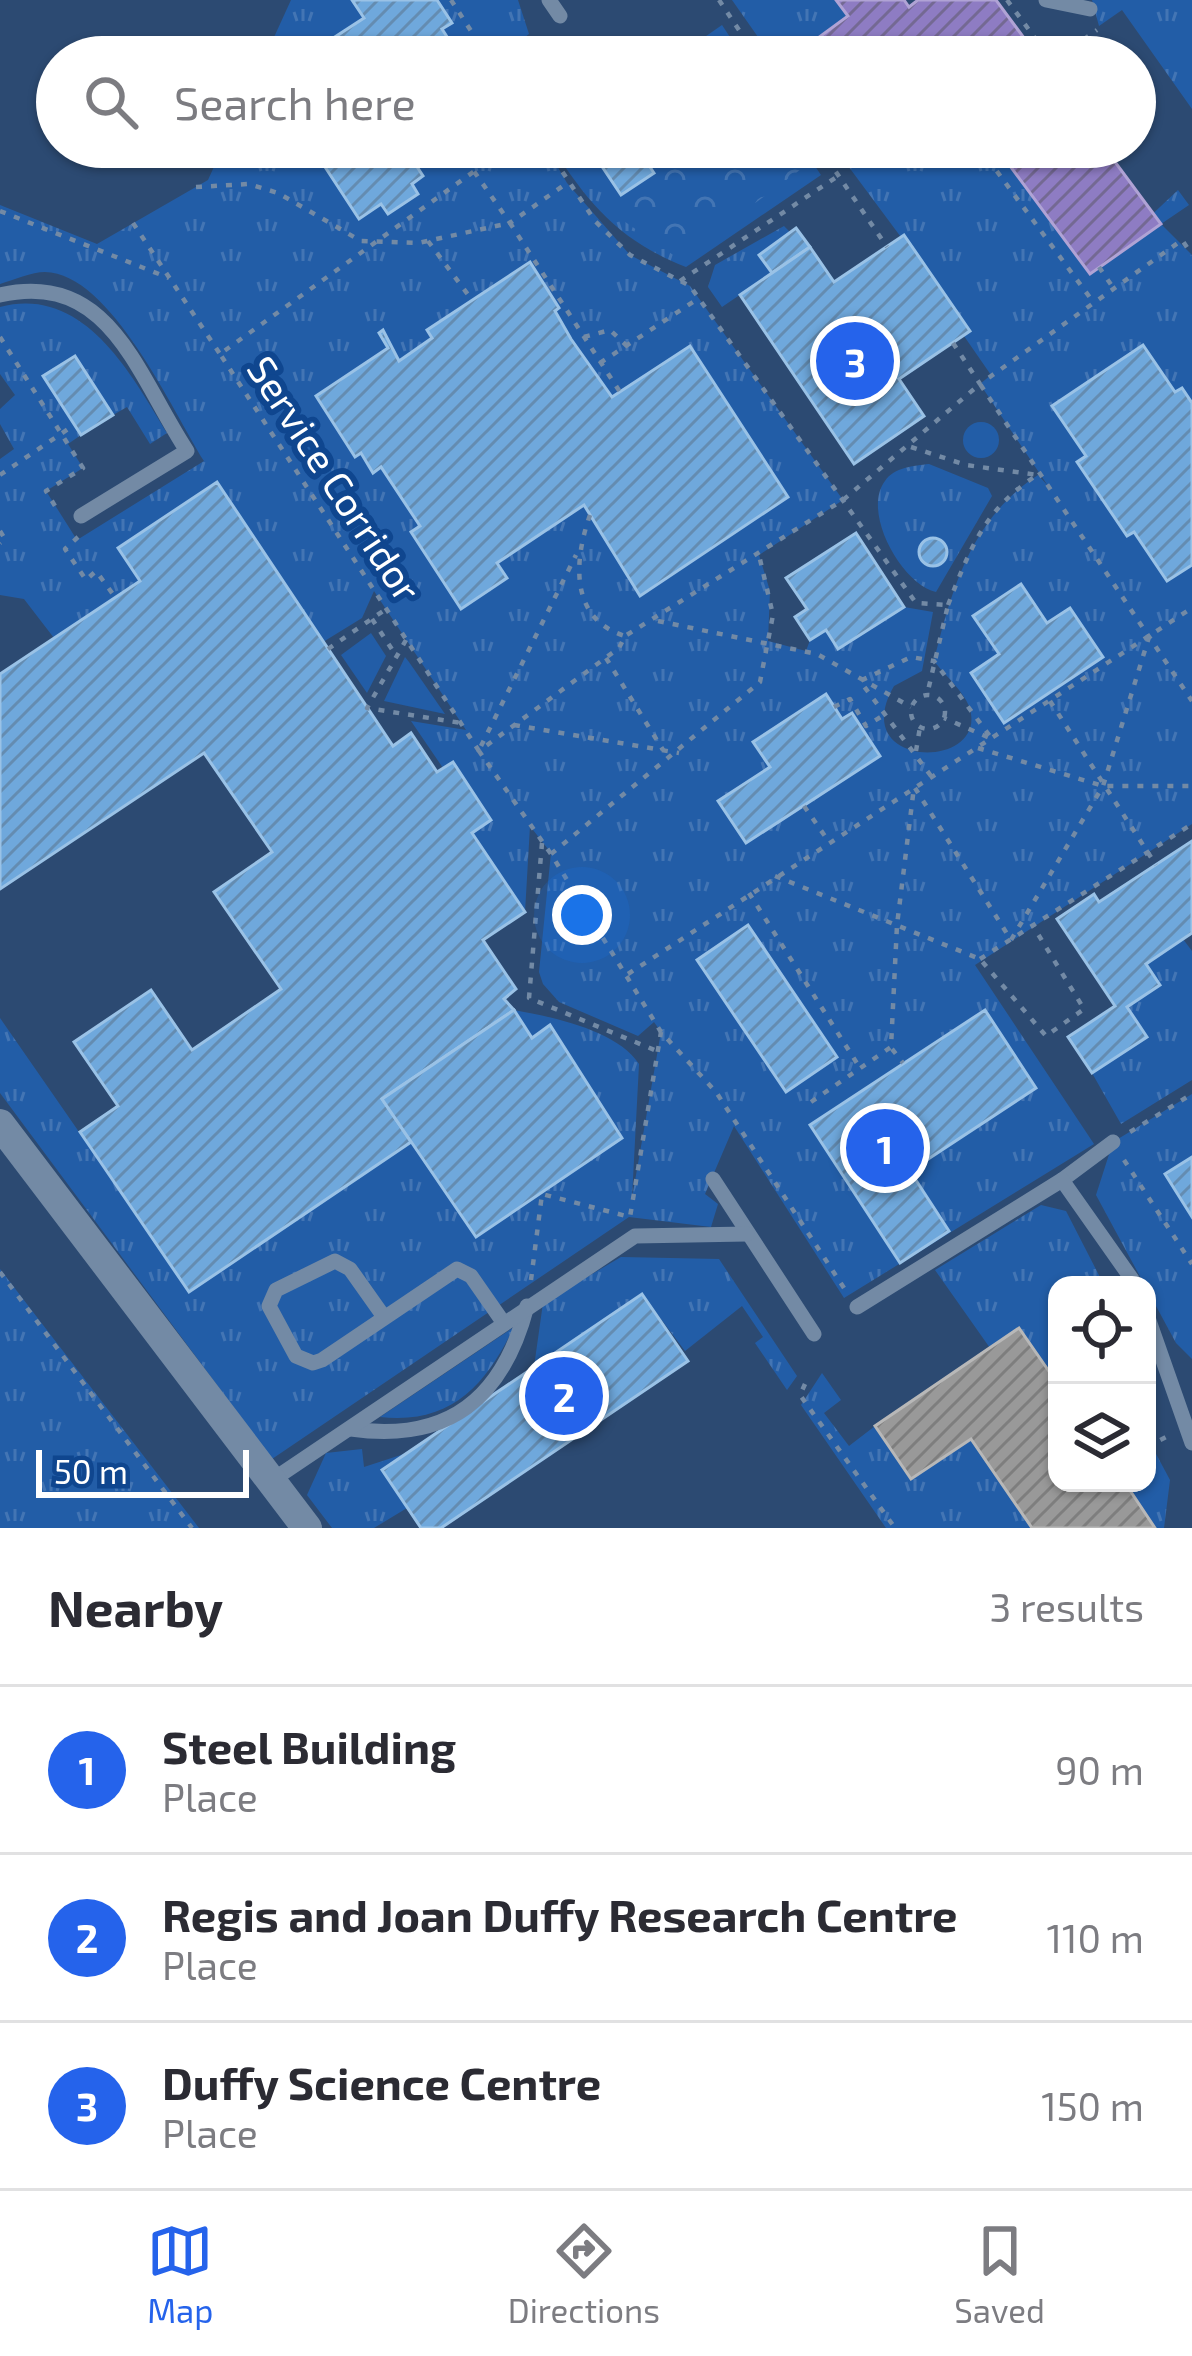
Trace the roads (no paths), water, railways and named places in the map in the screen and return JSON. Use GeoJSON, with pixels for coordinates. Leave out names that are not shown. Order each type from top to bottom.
{"type":"FeatureCollection","features":[{"type":"Feature","properties":{"kind":"street"},"geometry":{"type":"LineString","coordinates":[[0,1124],[307,1528]]}},
{"type":"Feature","properties":{"kind":"lane"},"geometry":{"type":"LineString","coordinates":[[549,0],[560,16]]}},
{"type":"Feature","properties":{"kind":"lane"},"geometry":{"type":"LineString","coordinates":[[1046,0],[1090,4],[1102,27]]}},
{"type":"Feature","properties":{"kind":"lane"},"geometry":{"type":"LineString","coordinates":[[0,295],[33,288],[81,298],[115,335],[187,451],[81,515]]}},
{"type":"Feature","properties":{"kind":"lane"},"geometry":{"type":"LineString","coordinates":[[857,1307],[1062,1180],[1113,1142]]}},
{"type":"Feature","properties":{"kind":"lane"},"geometry":{"type":"LineString","coordinates":[[713,1179],[814,1334]]}},
{"type":"Feature","properties":{"kind":"lane"},"geometry":{"type":"LineString","coordinates":[[1062,1180],[1130,1276]]}},
{"type":"Feature","properties":{"kind":"lane"},"geometry":{"type":"LineString","coordinates":[[271,1481],[635,1236],[747,1234]]}},
{"type":"Feature","properties":{"kind":"lane"},"geometry":{"type":"LineString","coordinates":[[384,1317],[350,1269],[334,1261],[276,1290],[268,1306],[296,1356],[313,1363],[384,1317],[458,1269],[471,1276],[503,1322]]}},
{"type":"Feature","properties":{"kind":"lane"},"geometry":{"type":"LineString","coordinates":[[351,1429],[407,1433],[451,1414],[493,1386],[515,1353],[527,1305]]}},
{"type":"Feature","properties":{"kind":"lane"},"geometry":{"type":"LineString","coordinates":[[1156,1341],[1192,1443]]}},
{"type":"Feature","properties":{"kind":"place","name":"Duffy Science Centre"},"geometry":{"type":"Point","coordinates":[855,361]}},
{"type":"Feature","properties":{"kind":"place","name":"Steel Building"},"geometry":{"type":"Point","coordinates":[885,1148]}},
{"type":"Feature","properties":{"kind":"place","name":"Regis and Joan Duffy Research Centre"},"geometry":{"type":"Point","coordinates":[564,1396]}}]}
